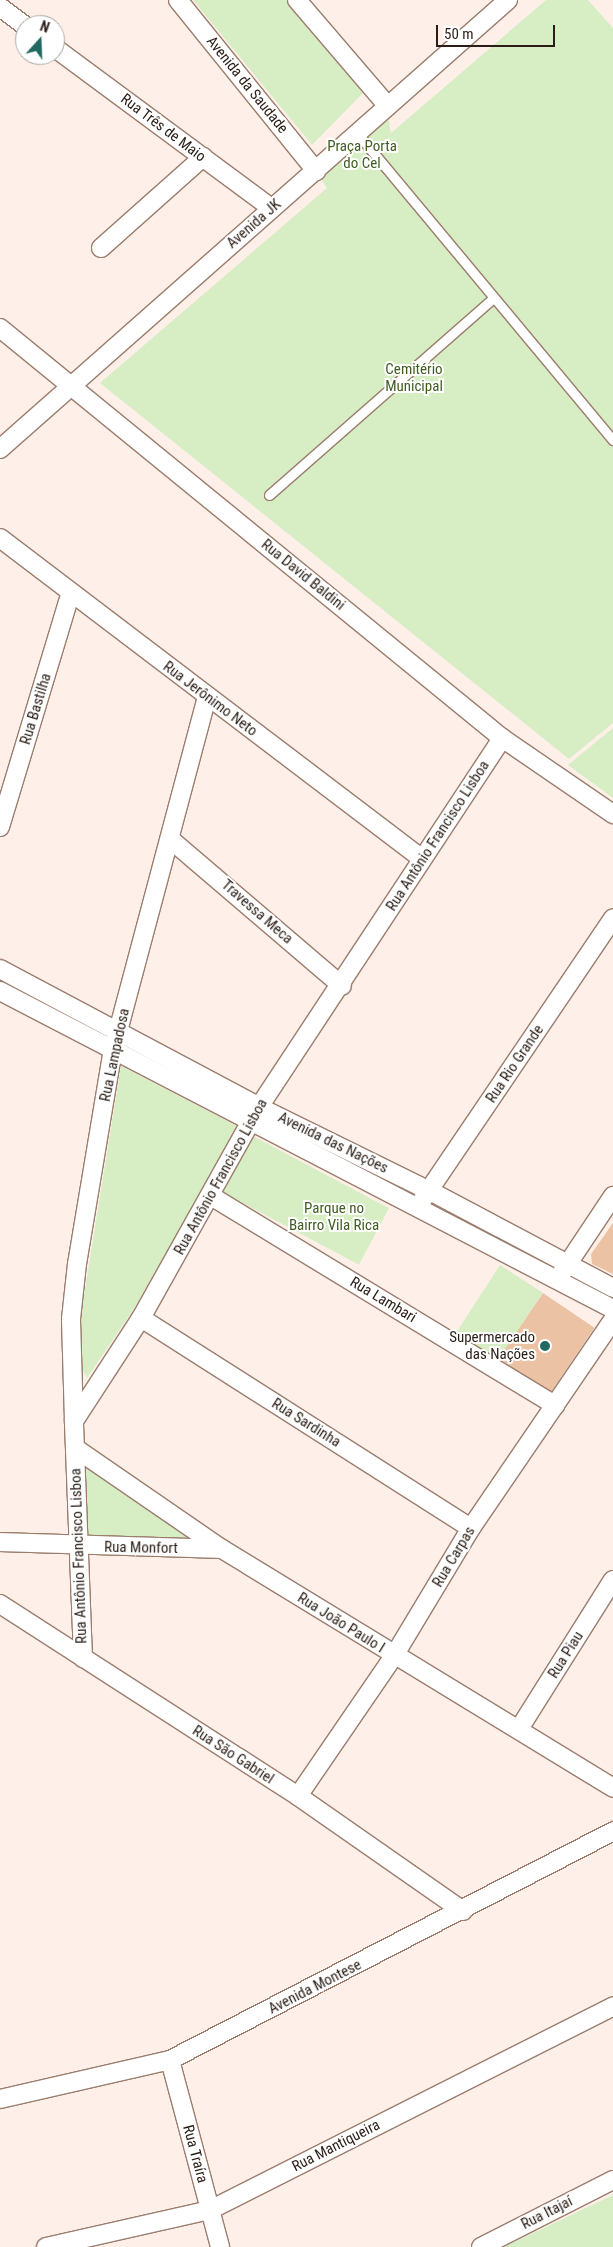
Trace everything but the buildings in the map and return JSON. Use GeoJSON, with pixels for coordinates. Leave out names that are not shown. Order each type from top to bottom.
{"type":"FeatureCollection","features":[{"type":"Feature","properties":{"kind":"street","name":"Avenida da Saudade"},"geometry":{"type":"LineString","coordinates":[[178,0],[316,171]]}},
{"type":"Feature","properties":{"kind":"street"},"geometry":{"type":"LineString","coordinates":[[296,0],[386,104]]}},
{"type":"Feature","properties":{"kind":"street","name":"Avenida JK"},"geometry":{"type":"LineString","coordinates":[[0,449],[271,208],[316,171],[357,134],[386,104],[508,0]]}},
{"type":"Feature","properties":{"kind":"street"},"geometry":{"type":"LineString","coordinates":[[0,7],[15,18]]}},
{"type":"Feature","properties":{"kind":"street","name":"Rua Três de Maio"},"geometry":{"type":"LineString","coordinates":[[65,55],[271,208]]}},
{"type":"Feature","properties":{"kind":"street"},"geometry":{"type":"LineString","coordinates":[[101,248],[203,157]]}},
{"type":"Feature","properties":{"kind":"street","name":"Rua David Baldini"},"geometry":{"type":"LineString","coordinates":[[0,328],[502,738],[613,814]]}},
{"type":"Feature","properties":{"kind":"street","name":"Rua Jerônimo Neto"},"geometry":{"type":"LineString","coordinates":[[0,538],[421,858]]}},
{"type":"Feature","properties":{"kind":"street","name":"Rua Bastilha"},"geometry":{"type":"LineString","coordinates":[[0,827],[71,592]]}},
{"type":"Feature","properties":{"kind":"street","name":"Rua Lampadosa"},"geometry":{"type":"LineString","coordinates":[[74,1421],[70,1378],[75,1283],[116,1042],[206,696]]}},
{"type":"Feature","properties":{"kind":"street","name":"Rua Antônio Francisco Lisboa"},"geometry":{"type":"LineString","coordinates":[[83,1658],[77,1547],[74,1421],[141,1318],[211,1196],[255,1114],[342,986],[421,858],[502,738]]}},
{"type":"Feature","properties":{"kind":"street","name":"Travessa Meca"},"geometry":{"type":"LineString","coordinates":[[170,839],[342,986]]}},
{"type":"Feature","properties":{"kind":"street","name":"Rua Rio Grande"},"geometry":{"type":"LineString","coordinates":[[414,1208],[430,1191],[613,918]]}},
{"type":"Feature","properties":{"kind":"street","name":"Avenida das Nações"},"geometry":{"type":"LineString","coordinates":[[0,969],[116,1042]]}},
{"type":"Feature","properties":{"kind":"street","name":"Avenida das Nações"},"geometry":{"type":"LineString","coordinates":[[0,991],[116,1042],[255,1114],[414,1208],[613,1309]]}},
{"type":"Feature","properties":{"kind":"street","name":"Avenida das Nações"},"geometry":{"type":"LineString","coordinates":[[255,1114],[430,1191],[613,1288]]}},
{"type":"Feature","properties":{"kind":"street","name":"Rua Lambari"},"geometry":{"type":"LineString","coordinates":[[211,1196],[554,1405]]}},
{"type":"Feature","properties":{"kind":"street"},"geometry":{"type":"LineString","coordinates":[[556,1280],[613,1196]]}},
{"type":"Feature","properties":{"kind":"street","name":"Rua Sardinha"},"geometry":{"type":"LineString","coordinates":[[141,1318],[471,1528]]}},
{"type":"Feature","properties":{"kind":"street","name":"Rua Carpas"},"geometry":{"type":"LineString","coordinates":[[298,1796],[394,1656],[471,1528],[613,1320]]}},
{"type":"Feature","properties":{"kind":"street","name":"Rua João Paulo I"},"geometry":{"type":"LineString","coordinates":[[75,1448],[222,1549],[394,1656],[519,1729],[613,1788]]}},
{"type":"Feature","properties":{"kind":"street","name":"Rua Monfort"},"geometry":{"type":"LineString","coordinates":[[0,1542],[77,1547],[222,1549]]}},
{"type":"Feature","properties":{"kind":"street","name":"Rua Piau"},"geometry":{"type":"LineString","coordinates":[[519,1729],[613,1580]]}},
{"type":"Feature","properties":{"kind":"street","name":"Rua São Gabriel"},"geometry":{"type":"LineString","coordinates":[[0,1604],[298,1796],[463,1911]]}},
{"type":"Feature","properties":{"kind":"street","name":"Avenida Montese"},"geometry":{"type":"LineString","coordinates":[[0,2099],[170,2060],[463,1911],[613,1831]]}},
{"type":"Feature","properties":{"kind":"street","name":"Rua Mantiqueira"},"geometry":{"type":"LineString","coordinates":[[46,2247],[210,2210],[613,2006]]}},
{"type":"Feature","properties":{"kind":"street","name":"Rua Traíra"},"geometry":{"type":"LineString","coordinates":[[170,2060],[220,2247]]}},
{"type":"Feature","properties":{"kind":"street","name":"Rua Itajaí"},"geometry":{"type":"LineString","coordinates":[[481,2247],[613,2180]]}},
{"type":"Feature","properties":{"kind":"lane"},"geometry":{"type":"LineString","coordinates":[[357,134],[613,440]]}},
{"type":"Feature","properties":{"kind":"lane"},"geometry":{"type":"LineString","coordinates":[[269,495],[494,298]]}},
{"type":"Feature","properties":{"kind":"green space"},"geometry":{"type":"Polygon","coordinates":[[[193,0],[288,0],[366,90],[312,145],[193,0]]]}},
{"type":"Feature","properties":{"kind":"green space","name":"Cemitério Municipal"},"geometry":{"type":"Polygon","coordinates":[[[546,0],[588,0],[613,28],[613,723],[569,759],[100,383],[327,188],[316,171],[386,104],[391,133],[546,0]]]}},
{"type":"Feature","properties":{"kind":"green space"},"geometry":{"type":"Polygon","coordinates":[[[613,728],[613,798],[568,765],[613,728]]]}},
{"type":"Feature","properties":{"kind":"green space"},"geometry":{"type":"Polygon","coordinates":[[[121,1066],[239,1127],[133,1310],[87,1378],[80,1364],[80,1320],[121,1066]]]}},
{"type":"Feature","properties":{"kind":"green space","name":"Parque no Bairro Vila Rica"},"geometry":{"type":"Polygon","coordinates":[[[253,1136],[389,1208],[359,1265],[223,1193],[253,1136]]]}},
{"type":"Feature","properties":{"kind":"green space"},"geometry":{"type":"Polygon","coordinates":[[[500,1265],[543,1293],[499,1361],[456,1333],[500,1265]]]}},
{"type":"Feature","properties":{"kind":"green space"},"geometry":{"type":"Polygon","coordinates":[[[84,1464],[193,1538],[85,1536],[84,1464]]]}},
{"type":"Feature","properties":{"kind":"green space"},"geometry":{"type":"Polygon","coordinates":[[[613,2195],[613,2247],[504,2247],[613,2195]]]}},
{"type":"Feature","properties":{"kind":"place","name":"Supermercado das Nações"},"geometry":{"type":"Point","coordinates":[545,1346]}},
{"type":"Feature","properties":{"kind":"park label","name":"Praça Porta do Cel"},"geometry":{"type":"Point","coordinates":[362,154]}}]}
